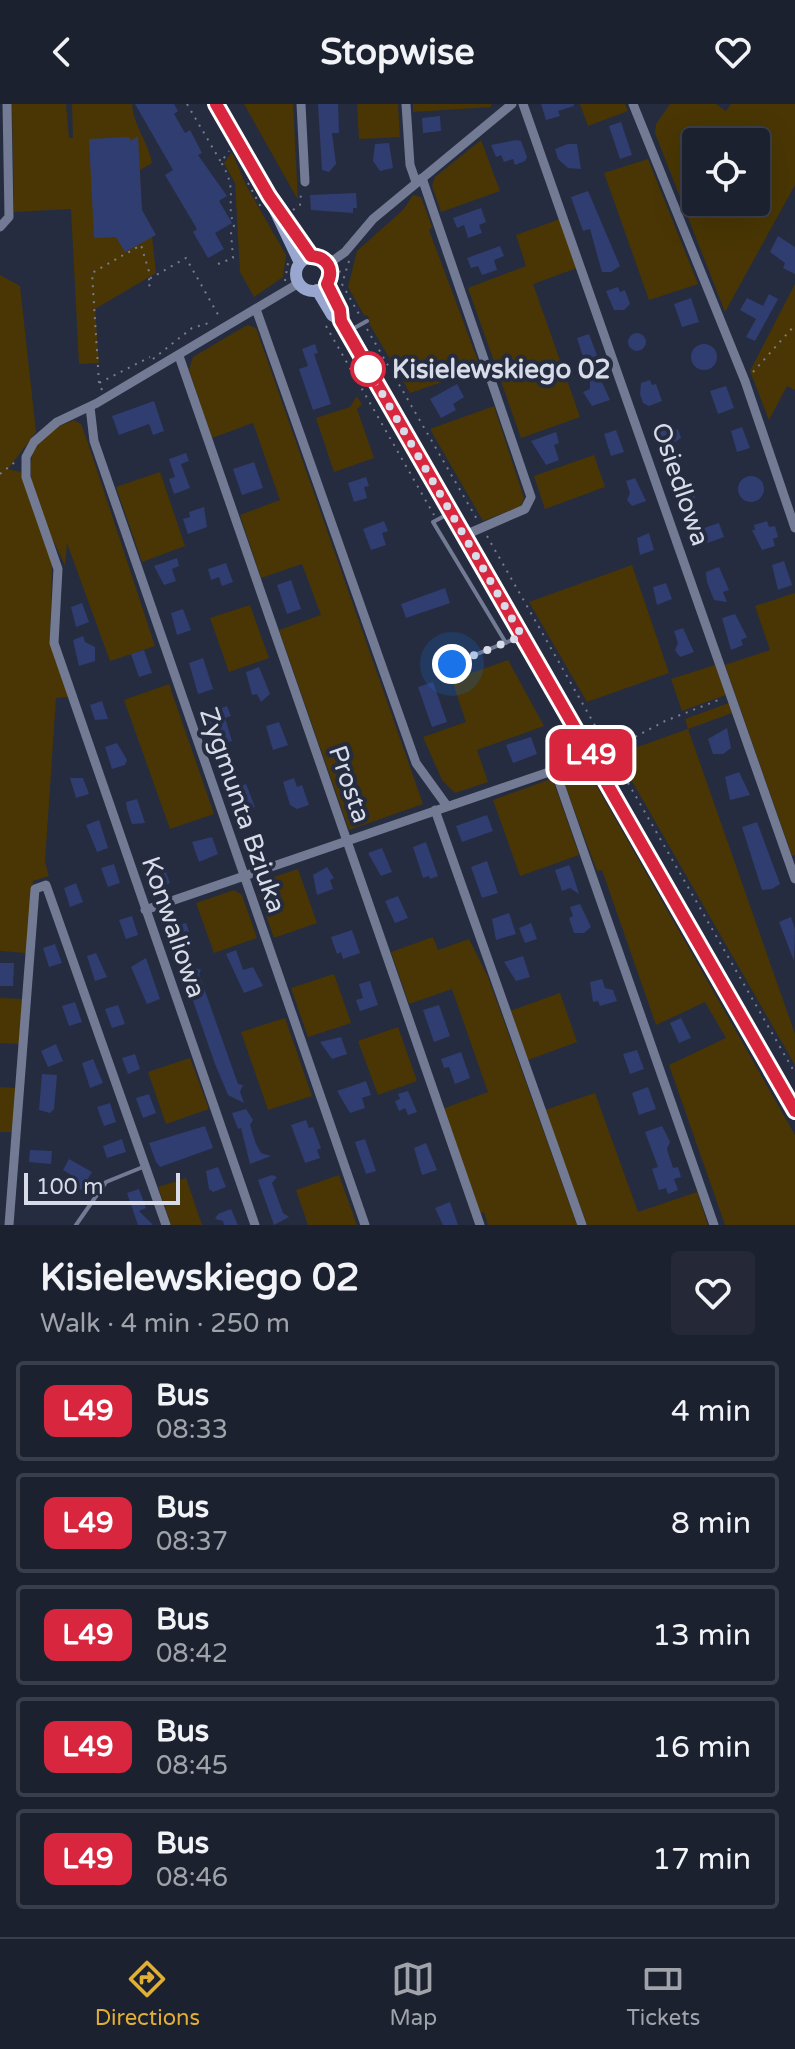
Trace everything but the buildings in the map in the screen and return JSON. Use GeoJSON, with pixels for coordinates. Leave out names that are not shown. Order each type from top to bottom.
{"type":"FeatureCollection","features":[{"type":"Feature","properties":{"kind":"street"},"geometry":{"type":"LineString","coordinates":[[0,227],[9,217],[7,104]]}},
{"type":"Feature","properties":{"kind":"street"},"geometry":{"type":"LineString","coordinates":[[216,104],[305,260]]}},
{"type":"Feature","properties":{"kind":"street"},"geometry":{"type":"LineString","coordinates":[[301,104],[305,182]]}},
{"type":"Feature","properties":{"kind":"street"},"geometry":{"type":"LineString","coordinates":[[406,104],[410,165],[419,180],[531,497],[525,509],[465,535]]}},
{"type":"Feature","properties":{"kind":"street"},"geometry":{"type":"LineString","coordinates":[[328,264],[345,252],[373,219],[512,104]]}},
{"type":"Feature","properties":{"kind":"street","name":"Osiedlowa"},"geometry":{"type":"LineString","coordinates":[[523,104],[795,879]]}},
{"type":"Feature","properties":{"kind":"street"},"geometry":{"type":"LineString","coordinates":[[633,104],[745,381],[795,528]]}},
{"type":"Feature","properties":{"kind":"street"},"geometry":{"type":"LineString","coordinates":[[327,286],[308,290],[299,283],[296,275],[305,260],[320,257],[328,264],[331,273],[327,286],[340,310],[344,326],[795,1111]]}},
{"type":"Feature","properties":{"kind":"street"},"geometry":{"type":"LineString","coordinates":[[26,457],[37,437],[57,422],[90,407],[179,356],[299,283]]}},
{"type":"Feature","properties":{"kind":"street"},"geometry":{"type":"LineString","coordinates":[[256,309],[416,763],[447,806]]}},
{"type":"Feature","properties":{"kind":"street","name":"Prosta"},"geometry":{"type":"LineString","coordinates":[[179,356],[480,1225]]}},
{"type":"Feature","properties":{"kind":"street","name":"Zygmunta Bziuka"},"geometry":{"type":"LineString","coordinates":[[90,407],[94,441],[365,1225]]}},
{"type":"Feature","properties":{"kind":"street","name":"Konwaliowa"},"geometry":{"type":"LineString","coordinates":[[26,457],[26,477],[31,497],[58,569],[54,643],[255,1225]]}},
{"type":"Feature","properties":{"kind":"street"},"geometry":{"type":"LineString","coordinates":[[145,910],[243,879],[592,756]]}},
{"type":"Feature","properties":{"kind":"street"},"geometry":{"type":"LineString","coordinates":[[555,770],[714,1225]]}},
{"type":"Feature","properties":{"kind":"street"},"geometry":{"type":"LineString","coordinates":[[435,810],[582,1225]]}},
{"type":"Feature","properties":{"kind":"street"},"geometry":{"type":"LineString","coordinates":[[9,1225],[35,889],[46,885],[50,889],[166,1225]]}},
{"type":"Feature","properties":{"kind":"lane"},"geometry":{"type":"LineString","coordinates":[[344,326],[365,322]]}},
{"type":"Feature","properties":{"kind":"lane"},"geometry":{"type":"LineString","coordinates":[[451,513],[433,522],[506,643]]}},
{"type":"Feature","properties":{"kind":"lane"},"geometry":{"type":"LineString","coordinates":[[452,664],[522,636]]}},
{"type":"Feature","properties":{"kind":"lane"},"geometry":{"type":"LineString","coordinates":[[592,756],[609,750]]}},
{"type":"Feature","properties":{"kind":"lane"},"geometry":{"type":"LineString","coordinates":[[76,1225],[106,1182],[145,1166]]}},
{"type":"Feature","properties":{"kind":"path"},"geometry":{"type":"LineString","coordinates":[[187,104],[232,181],[230,214],[234,226],[231,232],[233,258],[218,264]]}},
{"type":"Feature","properties":{"kind":"path"},"geometry":{"type":"LineString","coordinates":[[221,162],[228,151],[234,151]]}},
{"type":"Feature","properties":{"kind":"path"},"geometry":{"type":"LineString","coordinates":[[288,213],[300,205],[305,182]]}},
{"type":"Feature","properties":{"kind":"path"},"geometry":{"type":"LineString","coordinates":[[94,397],[103,390],[99,383],[92,273],[141,245],[151,278]]}},
{"type":"Feature","properties":{"kind":"path"},"geometry":{"type":"LineString","coordinates":[[327,286],[349,257],[342,284],[795,1073]]}},
{"type":"Feature","properties":{"kind":"path"},"geometry":{"type":"LineString","coordinates":[[152,291],[147,280],[186,258],[222,320]]}},
{"type":"Feature","properties":{"kind":"path"},"geometry":{"type":"LineString","coordinates":[[745,381],[795,325]]}},
{"type":"Feature","properties":{"kind":"path"},"geometry":{"type":"LineString","coordinates":[[99,383],[151,356]]}},
{"type":"Feature","properties":{"kind":"path"},"geometry":{"type":"LineString","coordinates":[[0,474],[26,457]]}},
{"type":"Feature","properties":{"kind":"path"},"geometry":{"type":"LineString","coordinates":[[609,750],[694,709],[731,696]]}},
{"type":"Feature","properties":{"kind":"shaded area"},"geometry":{"type":"Polygon","coordinates":[[[12,104],[66,104],[69,138],[73,138],[72,104],[132,104],[150,155],[152,163],[140,170],[141,210],[152,237],[156,273],[95,309],[99,363],[79,364],[71,209],[14,212],[12,104]]]}},
{"type":"Feature","properties":{"kind":"shaded area"},"geometry":{"type":"Polygon","coordinates":[[[244,104],[293,104],[298,200],[244,104]]]}},
{"type":"Feature","properties":{"kind":"shaded area"},"geometry":{"type":"Polygon","coordinates":[[[357,104],[398,104],[400,137],[359,139],[357,104]]]}},
{"type":"Feature","properties":{"kind":"shaded area"},"geometry":{"type":"Polygon","coordinates":[[[413,104],[491,104],[491,107],[413,112],[413,104]]]}},
{"type":"Feature","properties":{"kind":"shaded area"},"geometry":{"type":"Polygon","coordinates":[[[580,104],[625,104],[628,111],[588,126],[580,104]]]}},
{"type":"Feature","properties":{"kind":"shaded area"},"geometry":{"type":"Polygon","coordinates":[[[670,104],[716,104],[726,111],[731,104],[795,104],[795,185],[725,312],[687,216],[770,216],[770,128],[682,128],[682,202],[655,133],[656,124],[670,104]]]}},
{"type":"Feature","properties":{"kind":"shaded area"},"geometry":{"type":"Polygon","coordinates":[[[481,140],[500,191],[441,212],[432,186],[435,177],[481,140]]]}},
{"type":"Feature","properties":{"kind":"shaded area"},"geometry":{"type":"Polygon","coordinates":[[[232,152],[246,185],[286,255],[283,277],[254,297],[240,272],[235,183],[224,163],[232,152]]]}},
{"type":"Feature","properties":{"kind":"shaded area"},"geometry":{"type":"Polygon","coordinates":[[[648,159],[698,284],[649,300],[604,173],[648,159]]]}},
{"type":"Feature","properties":{"kind":"shaded area"},"geometry":{"type":"Polygon","coordinates":[[[413,195],[421,197],[432,227],[429,230],[481,369],[410,393],[370,325],[368,316],[364,315],[348,287],[357,251],[404,209],[413,195]]]}},
{"type":"Feature","properties":{"kind":"shaded area"},"geometry":{"type":"Polygon","coordinates":[[[560,219],[577,268],[533,284],[580,417],[521,438],[468,288],[526,266],[516,235],[560,219]]]}},
{"type":"Feature","properties":{"kind":"shaded area"},"geometry":{"type":"Polygon","coordinates":[[[0,275],[20,286],[36,432],[8,469],[21,472],[52,561],[50,640],[68,697],[56,698],[45,862],[49,876],[33,881],[26,953],[0,951],[0,275]]]}},
{"type":"Feature","properties":{"kind":"shaded area"},"geometry":{"type":"Polygon","coordinates":[[[795,284],[795,390],[787,386],[769,420],[750,371],[795,284]]]}},
{"type":"Feature","properties":{"kind":"shaded area"},"geometry":{"type":"Polygon","coordinates":[[[247,325],[256,328],[423,804],[349,830],[279,630],[321,615],[302,564],[261,578],[240,515],[280,500],[253,423],[212,438],[189,370],[193,357],[247,325]]]}},
{"type":"Feature","properties":{"kind":"shaded area"},"geometry":{"type":"Polygon","coordinates":[[[357,396],[362,405],[357,409],[374,458],[334,472],[316,418],[350,407],[357,396]]]}},
{"type":"Feature","properties":{"kind":"shaded area"},"geometry":{"type":"Polygon","coordinates":[[[494,406],[524,498],[521,506],[483,521],[430,429],[494,406]]]}},
{"type":"Feature","properties":{"kind":"shaded area"},"geometry":{"type":"Polygon","coordinates":[[[74,420],[81,424],[89,446],[155,646],[110,661],[67,543],[65,566],[42,517],[31,481],[35,448],[46,434],[74,420]]]}},
{"type":"Feature","properties":{"kind":"shaded area"},"geometry":{"type":"Polygon","coordinates":[[[594,455],[605,487],[545,509],[534,476],[594,455]]]}},
{"type":"Feature","properties":{"kind":"shaded area"},"geometry":{"type":"Polygon","coordinates":[[[160,472],[185,546],[142,562],[116,487],[160,472]]]}},
{"type":"Feature","properties":{"kind":"shaded area"},"geometry":{"type":"Polygon","coordinates":[[[632,565],[669,673],[587,702],[529,602],[632,565]]]}},
{"type":"Feature","properties":{"kind":"shaded area"},"geometry":{"type":"Polygon","coordinates":[[[795,593],[795,855],[792,856],[725,665],[770,650],[755,606],[795,593]]]}},
{"type":"Feature","properties":{"kind":"shaded area"},"geometry":{"type":"Polygon","coordinates":[[[250,605],[269,658],[229,672],[210,618],[250,605]]]}},
{"type":"Feature","properties":{"kind":"shaded area"},"geometry":{"type":"Polygon","coordinates":[[[508,660],[544,726],[477,750],[488,782],[455,793],[442,780],[423,737],[466,722],[452,680],[508,660]]]}},
{"type":"Feature","properties":{"kind":"shaded area"},"geometry":{"type":"Polygon","coordinates":[[[715,665],[726,695],[682,711],[671,679],[715,665]]]}},
{"type":"Feature","properties":{"kind":"shaded area"},"geometry":{"type":"Polygon","coordinates":[[[169,684],[214,814],[170,829],[124,700],[169,684]]]}},
{"type":"Feature","properties":{"kind":"shaded area"},"geometry":{"type":"Polygon","coordinates":[[[729,703],[732,713],[688,729],[685,719],[729,703]]]}},
{"type":"Feature","properties":{"kind":"shaded area"},"geometry":{"type":"Polygon","coordinates":[[[688,729],[795,1034],[795,1065],[621,762],[626,751],[688,729]]]}},
{"type":"Feature","properties":{"kind":"shaded area"},"geometry":{"type":"Polygon","coordinates":[[[584,764],[795,1135],[795,1225],[725,1225],[669,1065],[726,1038],[705,1002],[656,1025],[602,870],[597,871],[563,780],[563,775],[584,764]]]}},
{"type":"Feature","properties":{"kind":"shaded area"},"geometry":{"type":"Polygon","coordinates":[[[548,780],[554,783],[579,855],[520,876],[493,800],[548,780]]]}},
{"type":"Feature","properties":{"kind":"shaded area"},"geometry":{"type":"Polygon","coordinates":[[[298,869],[317,923],[274,938],[257,890],[259,882],[298,869]]]}},
{"type":"Feature","properties":{"kind":"shaded area"},"geometry":{"type":"Polygon","coordinates":[[[234,890],[242,895],[257,938],[214,953],[196,903],[234,890]]]}},
{"type":"Feature","properties":{"kind":"shaded area"},"geometry":{"type":"Polygon","coordinates":[[[433,937],[438,950],[469,939],[488,977],[577,1225],[488,1225],[484,1212],[474,1215],[437,1111],[488,1092],[452,989],[409,1004],[391,952],[433,937]]]}},
{"type":"Feature","properties":{"kind":"shaded area"},"geometry":{"type":"Polygon","coordinates":[[[334,974],[351,1023],[308,1037],[291,988],[334,974]]]}},
{"type":"Feature","properties":{"kind":"shaded area"},"geometry":{"type":"Polygon","coordinates":[[[560,993],[577,1042],[528,1060],[510,1011],[560,993]]]}},
{"type":"Feature","properties":{"kind":"shaded area"},"geometry":{"type":"Polygon","coordinates":[[[0,998],[22,999],[20,1044],[0,1043],[0,998]]]}},
{"type":"Feature","properties":{"kind":"shaded area"},"geometry":{"type":"Polygon","coordinates":[[[285,1018],[312,1096],[268,1110],[241,1032],[285,1018]]]}},
{"type":"Feature","properties":{"kind":"shaded area"},"geometry":{"type":"Polygon","coordinates":[[[398,1027],[417,1081],[378,1095],[358,1041],[398,1027]]]}},
{"type":"Feature","properties":{"kind":"shaded area"},"geometry":{"type":"Polygon","coordinates":[[[190,1058],[209,1109],[166,1124],[148,1072],[190,1058]]]}},
{"type":"Feature","properties":{"kind":"shaded area"},"geometry":{"type":"Polygon","coordinates":[[[0,1087],[16,1088],[13,1132],[0,1132],[0,1087]]]}},
{"type":"Feature","properties":{"kind":"shaded area"},"geometry":{"type":"Polygon","coordinates":[[[595,1093],[638,1212],[697,1192],[708,1225],[587,1225],[545,1110],[595,1093]]]}},
{"type":"Feature","properties":{"kind":"shaded area"},"geometry":{"type":"Polygon","coordinates":[[[339,1175],[357,1225],[308,1225],[296,1190],[339,1175]]]}},
{"type":"Feature","properties":{"kind":"shaded area"},"geometry":{"type":"Polygon","coordinates":[[[186,1178],[202,1225],[171,1225],[158,1187],[186,1178]]]}},
{"type":"Feature","properties":{"kind":"bus line","name":"L49"},"geometry":{"type":"LineString","coordinates":[[216,104],[269,196],[311,256],[320,257],[328,264],[331,273],[327,284],[340,310],[341,321],[795,1111]]}},
{"type":"Feature","properties":{"kind":"place","name":"Kisielewskiego 02"},"geometry":{"type":"Point","coordinates":[368,369]}},
{"type":"Feature","properties":{"kind":"route"},"geometry":{"type":"LineString","coordinates":[[368,369],[522,636],[452,664]]}}]}
